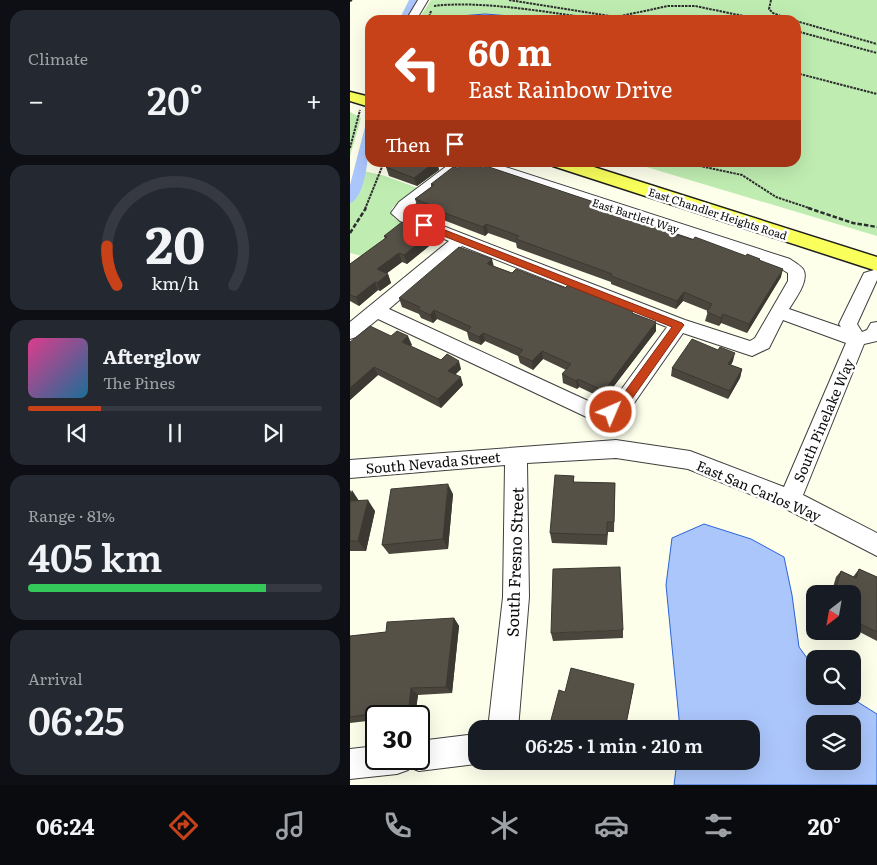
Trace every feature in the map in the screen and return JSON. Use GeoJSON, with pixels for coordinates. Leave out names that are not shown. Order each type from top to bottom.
{"type":"FeatureCollection","features":[{"type":"Feature","properties":{"kind":"main road"},"geometry":{"type":"LineString","coordinates":[[350,86],[363,98]]}},
{"type":"Feature","properties":{"kind":"main road","name":"East Chandler Heights Road"},"geometry":{"type":"LineString","coordinates":[[575,167],[877,264]]}},
{"type":"Feature","properties":{"kind":"main road","name":"East Chandler Heights Road"},"geometry":{"type":"LineString","coordinates":[[614,167],[877,249]]}},
{"type":"Feature","properties":{"kind":"street"},"geometry":{"type":"LineString","coordinates":[[414,15],[423,0]]}},
{"type":"Feature","properties":{"kind":"street"},"geometry":{"type":"LineString","coordinates":[[454,167],[404,205],[399,213],[405,218],[679,325],[752,350],[762,343],[779,312],[857,340]]}},
{"type":"Feature","properties":{"kind":"street","name":"East Bartlett Way"},"geometry":{"type":"LineString","coordinates":[[490,167],[784,263],[796,272],[796,281],[779,312]]}},
{"type":"Feature","properties":{"kind":"street"},"geometry":{"type":"LineString","coordinates":[[350,332],[461,239]]}},
{"type":"Feature","properties":{"kind":"street","name":"South Pinelake Way"},"geometry":{"type":"LineString","coordinates":[[857,340],[848,324],[870,276],[877,274]]}},
{"type":"Feature","properties":{"kind":"street"},"geometry":{"type":"LineString","coordinates":[[375,310],[595,413],[611,412],[625,400],[679,325]]}},
{"type":"Feature","properties":{"kind":"street","name":"South Pinelake Way"},"geometry":{"type":"LineString","coordinates":[[790,500],[857,340],[874,334],[877,328]]}},
{"type":"Feature","properties":{"kind":"street","name":"East San Carlos Way"},"geometry":{"type":"LineString","coordinates":[[516,455],[616,449],[690,460],[790,500],[877,545]]}},
{"type":"Feature","properties":{"kind":"street","name":"South Nevada Street"},"geometry":{"type":"LineString","coordinates":[[350,469],[516,455]]}},
{"type":"Feature","properties":{"kind":"street","name":"South Fresno Street"},"geometry":{"type":"LineString","coordinates":[[504,720],[516,597],[516,455]]}},
{"type":"Feature","properties":{"kind":"street"},"geometry":{"type":"LineString","coordinates":[[430,755],[468,751]]}},
{"type":"Feature","properties":{"kind":"street"},"geometry":{"type":"LineString","coordinates":[[350,764],[365,762]]}},
{"type":"Feature","properties":{"kind":"path"},"geometry":{"type":"LineString","coordinates":[[509,0],[605,15]]}},
{"type":"Feature","properties":{"kind":"path"},"geometry":{"type":"LineString","coordinates":[[771,0],[769,9],[781,15]]}},
{"type":"Feature","properties":{"kind":"path"},"geometry":{"type":"LineString","coordinates":[[429,15],[432,6],[448,3],[526,8],[570,15]]}},
{"type":"Feature","properties":{"kind":"path"},"geometry":{"type":"LineString","coordinates":[[625,15],[663,7],[695,6],[738,15]]}},
{"type":"Feature","properties":{"kind":"path"},"geometry":{"type":"LineString","coordinates":[[801,23],[877,44]]}},
{"type":"Feature","properties":{"kind":"path"},"geometry":{"type":"LineString","coordinates":[[801,32],[877,53]]}},
{"type":"Feature","properties":{"kind":"path"},"geometry":{"type":"LineString","coordinates":[[801,74],[877,94]]}},
{"type":"Feature","properties":{"kind":"path"},"geometry":{"type":"LineString","coordinates":[[350,148],[363,98]]}},
{"type":"Feature","properties":{"kind":"path"},"geometry":{"type":"LineString","coordinates":[[350,233],[365,210],[382,167]]}},
{"type":"Feature","properties":{"kind":"path"},"geometry":{"type":"LineString","coordinates":[[705,167],[742,175],[776,197],[853,223],[877,227]]}},
{"type":"Feature","properties":{"kind":"green space"},"geometry":{"type":"Polygon","coordinates":[[[431,0],[877,0],[877,236],[646,167],[801,167],[801,15],[421,15],[431,0]]]}},
{"type":"Feature","properties":{"kind":"green space"},"geometry":{"type":"Polygon","coordinates":[[[350,112],[361,118],[350,156],[350,112]]]}},
{"type":"Feature","properties":{"kind":"green space"},"geometry":{"type":"Polygon","coordinates":[[[363,171],[382,175],[418,188],[392,208],[393,217],[402,224],[362,256],[350,253],[350,203],[358,188],[363,171]]]}},
{"type":"Feature","properties":{"kind":"water"},"geometry":{"type":"Polygon","coordinates":[[[704,524],[751,539],[784,557],[792,595],[799,647],[806,657],[806,705],[861,704],[877,714],[877,785],[674,785],[676,770],[760,770],[760,720],[679,720],[666,585],[672,538],[704,524]]]}},
{"type":"Feature","properties":{"kind":"building"},"geometry":{"type":"Polygon","coordinates":[[[386,167],[428,167],[414,178],[386,167]]]}},
{"type":"Feature","properties":{"kind":"building"},"geometry":{"type":"Polygon","coordinates":[[[453,167],[489,167],[612,208],[609,211],[693,240],[695,237],[746,256],[747,254],[783,269],[749,324],[723,314],[721,318],[707,312],[712,304],[684,292],[677,301],[611,276],[612,274],[516,239],[519,236],[486,224],[483,227],[431,208],[433,206],[415,199],[434,185],[431,184],[453,167]]]}},
{"type":"Feature","properties":{"kind":"building"},"geometry":{"type":"Polygon","coordinates":[[[402,222],[432,233],[404,255],[399,253],[377,269],[388,274],[377,283],[375,282],[356,297],[350,295],[350,264],[387,237],[384,236],[402,222]]]}},
{"type":"Feature","properties":{"kind":"building"},"geometry":{"type":"Polygon","coordinates":[[[459,247],[492,259],[487,264],[512,273],[516,269],[565,288],[568,285],[656,322],[604,391],[578,379],[576,381],[562,374],[571,364],[542,351],[532,361],[518,355],[523,350],[483,333],[479,337],[467,331],[471,327],[434,310],[430,315],[418,309],[420,307],[399,298],[459,247]]]}},
{"type":"Feature","properties":{"kind":"building"},"geometry":{"type":"Polygon","coordinates":[[[370,326],[391,336],[397,331],[408,336],[402,342],[441,360],[447,354],[459,361],[448,371],[461,377],[438,399],[374,367],[350,388],[350,342],[370,326]]]}},
{"type":"Feature","properties":{"kind":"building"},"geometry":{"type":"Polygon","coordinates":[[[692,339],[718,350],[720,347],[735,353],[728,364],[742,369],[730,391],[672,368],[692,339]]]}},
{"type":"Feature","properties":{"kind":"building"},"geometry":{"type":"Polygon","coordinates":[[[555,475],[574,476],[573,482],[615,483],[614,522],[607,522],[607,535],[550,533],[555,475]]]}},
{"type":"Feature","properties":{"kind":"building"},"geometry":{"type":"Polygon","coordinates":[[[448,484],[443,539],[382,545],[391,489],[448,484]]]}},
{"type":"Feature","properties":{"kind":"building"},"geometry":{"type":"Polygon","coordinates":[[[368,500],[358,541],[350,541],[350,501],[368,500]]]}},
{"type":"Feature","properties":{"kind":"building"},"geometry":{"type":"Polygon","coordinates":[[[620,567],[623,630],[551,633],[553,569],[620,567]]]}},
{"type":"Feature","properties":{"kind":"building"},"geometry":{"type":"Polygon","coordinates":[[[859,569],[877,577],[877,632],[861,624],[861,585],[837,585],[841,571],[856,578],[859,569]]]}},
{"type":"Feature","properties":{"kind":"building"},"geometry":{"type":"Polygon","coordinates":[[[454,618],[446,687],[411,688],[409,705],[365,705],[365,715],[350,717],[350,636],[386,632],[387,622],[454,618]]]}},
{"type":"Feature","properties":{"kind":"building"},"geometry":{"type":"Polygon","coordinates":[[[571,668],[634,684],[627,720],[551,720],[559,690],[565,692],[571,668]]]}},
{"type":"Feature","properties":{"kind":"waterway"},"geometry":{"type":"LineString","coordinates":[[406,15],[413,0]]}},
{"type":"Feature","properties":{"kind":"waterway"},"geometry":{"type":"LineString","coordinates":[[350,199],[359,177],[365,150]]}},
{"type":"Feature","properties":{"kind":"route"},"geometry":{"type":"LineString","coordinates":[[424,225],[679,325],[625,400],[611,412]]}}]}
